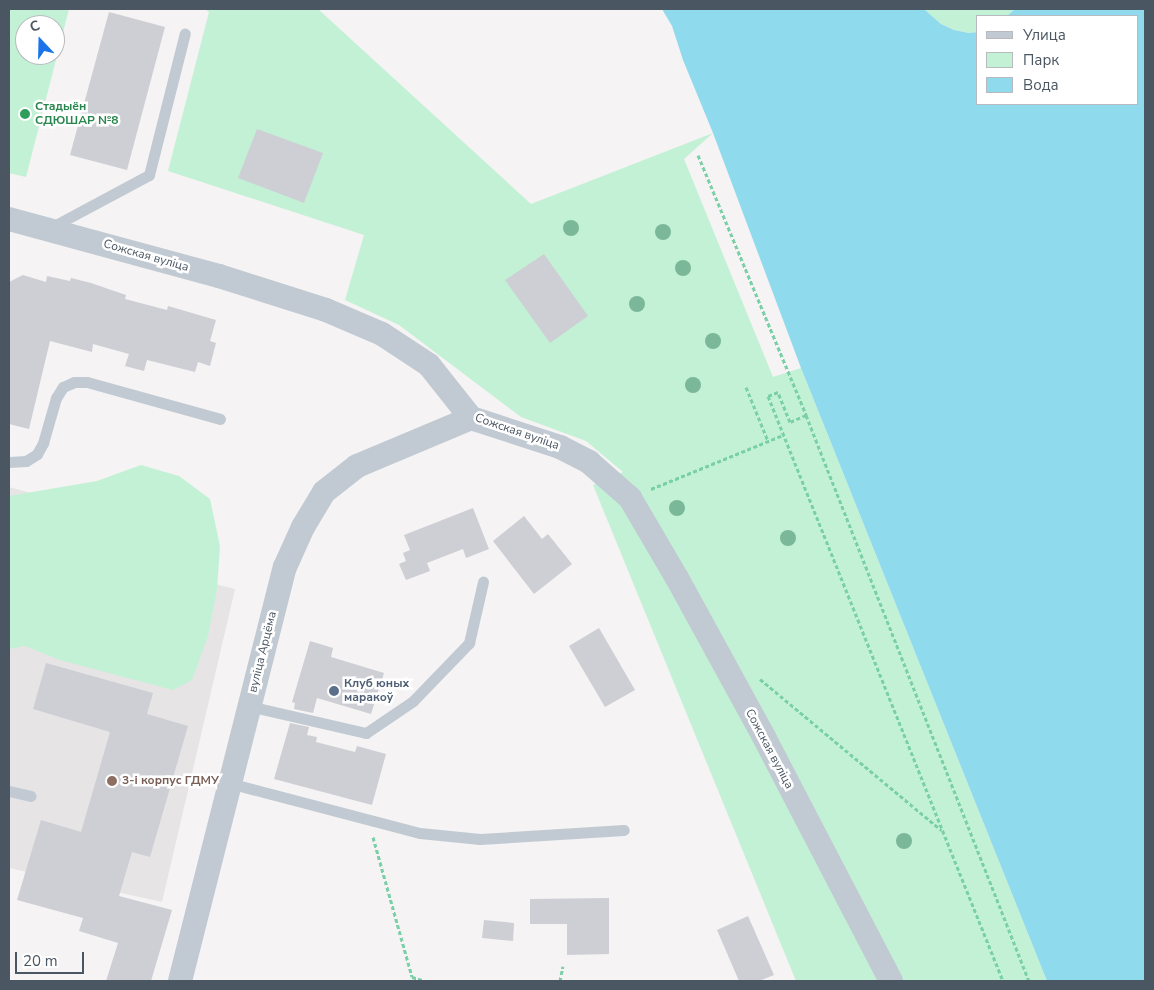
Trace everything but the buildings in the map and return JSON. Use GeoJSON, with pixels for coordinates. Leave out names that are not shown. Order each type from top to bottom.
{"type":"FeatureCollection","features":[{"type":"Feature","properties":{"kind":"street","name":"Сожская вуліца"},"geometry":{"type":"LineString","coordinates":[[9,219],[219,276],[317,307],[382,334],[429,365],[471,418],[560,447],[589,462],[630,498],[765,739],[891,981]]}},
{"type":"Feature","properties":{"kind":"street","name":"вуліца Арцёма"},"geometry":{"type":"LineString","coordinates":[[180,981],[284,567],[303,527],[324,492],[357,466],[471,418]]}},
{"type":"Feature","properties":{"kind":"lane"},"geometry":{"type":"LineString","coordinates":[[49,229],[149,176],[185,33]]}},
{"type":"Feature","properties":{"kind":"lane"},"geometry":{"type":"LineString","coordinates":[[9,462],[26,461],[37,454],[43,443],[56,398],[63,387],[74,382],[87,382],[220,419]]}},
{"type":"Feature","properties":{"kind":"lane"},"geometry":{"type":"LineString","coordinates":[[249,706],[366,733],[413,701],[469,642],[483,582]]}},
{"type":"Feature","properties":{"kind":"lane"},"geometry":{"type":"LineString","coordinates":[[229,783],[420,833],[480,839],[624,830]]}},
{"type":"Feature","properties":{"kind":"lane"},"geometry":{"type":"LineString","coordinates":[[9,791],[30,796]]}},
{"type":"Feature","properties":{"kind":"path"},"geometry":{"type":"LineString","coordinates":[[698,155],[806,415],[1029,981]]}},
{"type":"Feature","properties":{"kind":"path"},"geometry":{"type":"LineString","coordinates":[[746,388],[768,440]]}},
{"type":"Feature","properties":{"kind":"path"},"geometry":{"type":"LineString","coordinates":[[806,415],[790,422],[778,392],[768,396],[1003,981]]}},
{"type":"Feature","properties":{"kind":"path"},"geometry":{"type":"LineString","coordinates":[[630,498],[783,435]]}},
{"type":"Feature","properties":{"kind":"path"},"geometry":{"type":"LineString","coordinates":[[759,678],[943,832]]}},
{"type":"Feature","properties":{"kind":"path"},"geometry":{"type":"LineString","coordinates":[[368,819],[412,977],[426,981]]}},
{"type":"Feature","properties":{"kind":"path"},"geometry":{"type":"LineString","coordinates":[[560,981],[563,966]]}},
{"type":"Feature","properties":{"kind":"shaded area"},"geometry":{"type":"Polygon","coordinates":[[[9,487],[82,507],[75,549],[235,589],[162,902],[9,868],[9,487]]]}},
{"type":"Feature","properties":{"kind":"green space","name":"Стадыён СДЮШАР №8"},"geometry":{"type":"Polygon","coordinates":[[[9,9],[69,9],[65,25],[65,15],[15,15],[15,65],[55,65],[26,177],[9,173],[9,9]]]}},
{"type":"Feature","properties":{"kind":"green space"},"geometry":{"type":"Polygon","coordinates":[[[205,9],[318,9],[531,204],[713,133],[684,159],[773,377],[801,368],[1047,981],[796,981],[593,485],[623,472],[586,441],[521,417],[399,325],[345,300],[364,235],[168,171],[209,12],[205,9]]]}},
{"type":"Feature","properties":{"kind":"green space"},"geometry":{"type":"Polygon","coordinates":[[[924,9],[1015,9],[1008,15],[976,15],[976,32],[954,30],[941,24],[924,9]]]}},
{"type":"Feature","properties":{"kind":"green space"},"geometry":{"type":"Polygon","coordinates":[[[141,465],[179,476],[210,499],[220,546],[217,589],[208,636],[192,680],[173,690],[60,660],[25,646],[9,649],[9,496],[97,481],[141,465]]]}},
{"type":"Feature","properties":{"kind":"water"},"geometry":{"type":"Polygon","coordinates":[[[662,9],[924,9],[941,24],[954,30],[976,32],[976,105],[1139,105],[1139,15],[1008,15],[1015,9],[1145,9],[1145,981],[1047,981],[801,368],[713,133],[683,60],[672,26],[662,9]]]}},
{"type":"Feature","properties":{"kind":"place","name":"Стадыён СДЮШАР №8"},"geometry":{"type":"Point","coordinates":[25,114]}},
{"type":"Feature","properties":{"kind":"place","name":"Клуб юных маракоў"},"geometry":{"type":"Point","coordinates":[334,691]}},
{"type":"Feature","properties":{"kind":"place","name":"3-і корпус ГДМУ"},"geometry":{"type":"Point","coordinates":[112,781]}}]}
